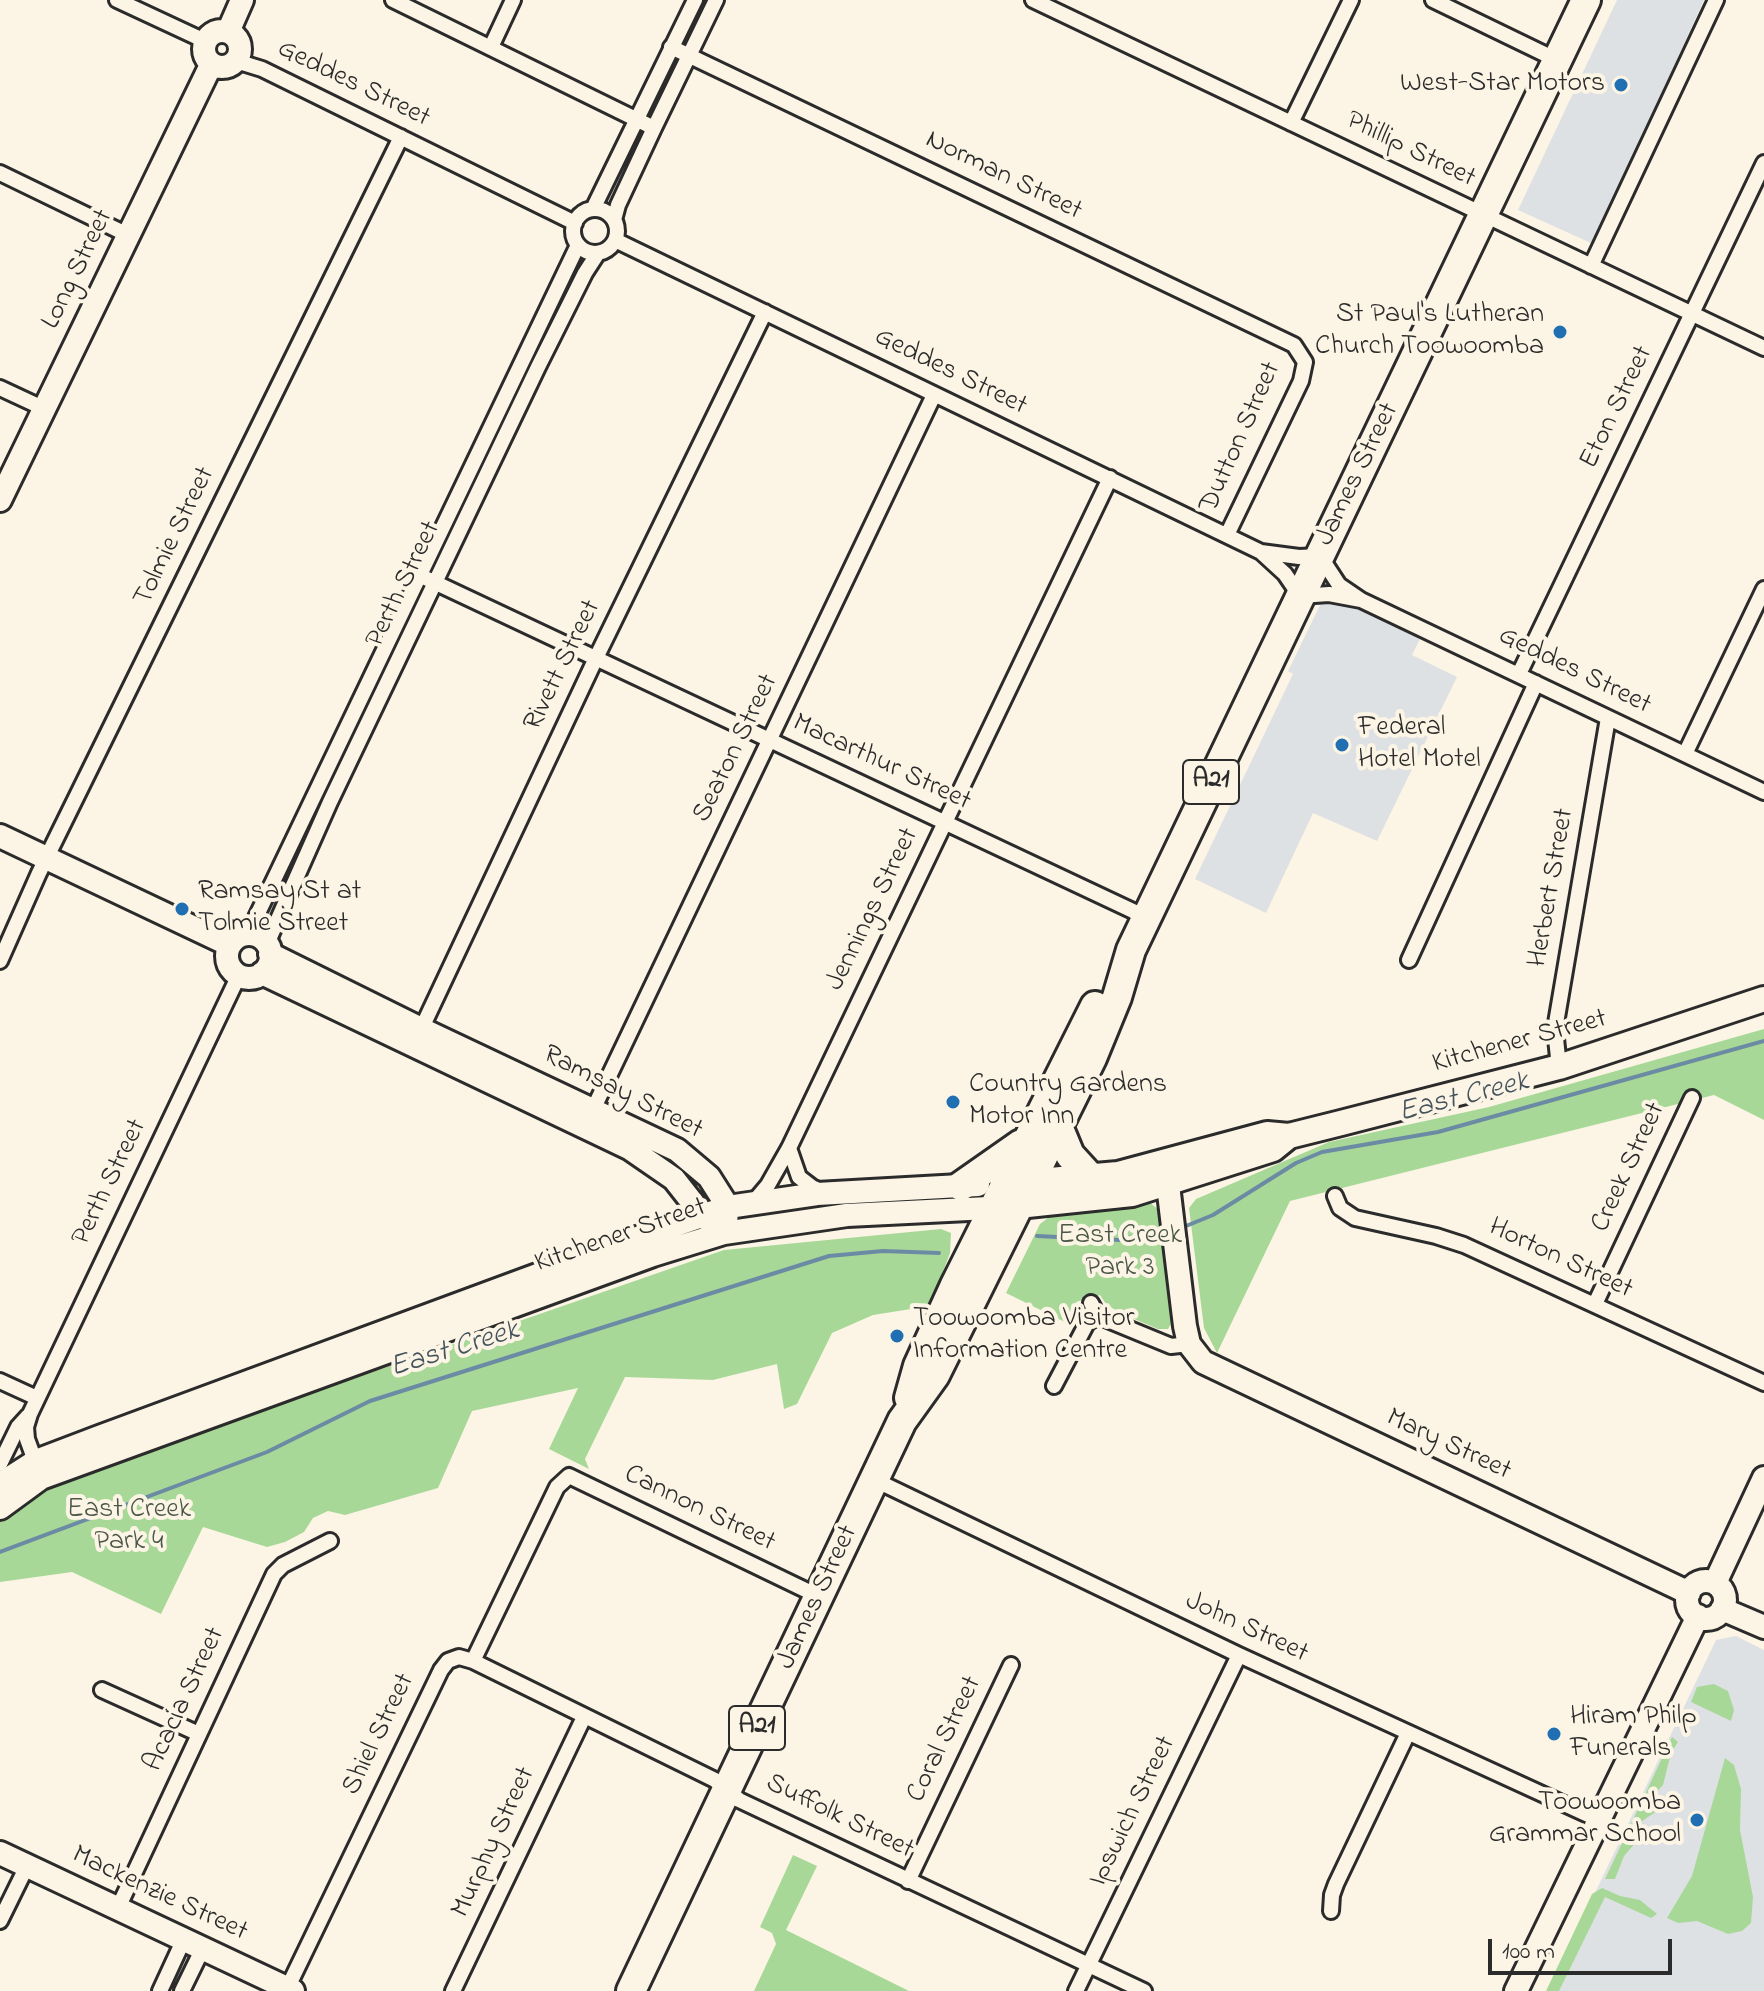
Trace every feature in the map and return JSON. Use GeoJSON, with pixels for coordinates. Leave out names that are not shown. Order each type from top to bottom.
{"type":"FeatureCollection","features":[{"type":"Feature","properties":{"kind":"highway","name":"James Street"},"geometry":{"type":"LineString","coordinates":[[631,1991],[875,1480],[902,1421],[918,1366],[1011,1195],[1058,1126],[1106,1025],[1131,950],[1145,920],[1586,0]]}},
{"type":"Feature","properties":{"kind":"highway","name":"James Street"},"geometry":{"type":"LineString","coordinates":[[1011,1195],[1025,1142],[1103,991],[1131,950]]}},
{"type":"Feature","properties":{"kind":"highway"},"geometry":{"type":"LineString","coordinates":[[1058,1126],[1070,1155],[1091,1178]]}},
{"type":"Feature","properties":{"kind":"highway"},"geometry":{"type":"LineString","coordinates":[[961,1186],[1025,1142]]}},
{"type":"Feature","properties":{"kind":"main road"},"geometry":{"type":"LineString","coordinates":[[228,32],[242,0]]}},
{"type":"Feature","properties":{"kind":"main road"},"geometry":{"type":"LineString","coordinates":[[228,32],[239,43],[236,61],[224,68],[211,65],[204,55],[205,41],[214,33],[228,32]]}},
{"type":"Feature","properties":{"kind":"main road","name":"Long Street"},"geometry":{"type":"LineString","coordinates":[[0,500],[211,65]]}},
{"type":"Feature","properties":{"kind":"main road","name":"Ramsay Street"},"geometry":{"type":"LineString","coordinates":[[0,836],[255,950],[417,1037],[589,1118],[677,1150],[709,1177],[728,1207]]}},
{"type":"Feature","properties":{"kind":"main road"},"geometry":{"type":"LineString","coordinates":[[255,950],[249,978],[230,968],[228,960],[255,950]]}},
{"type":"Feature","properties":{"kind":"main road","name":"Kitchener Street"},"geometry":{"type":"LineString","coordinates":[[0,1484],[526,1290],[643,1236],[728,1207],[828,1194],[961,1186],[1011,1195],[1116,1197],[1165,1173],[1267,1134],[1289,1136],[1559,1067],[1764,999]]}},
{"type":"Feature","properties":{"kind":"main road","name":"Ramsay Street"},"geometry":{"type":"LineString","coordinates":[[589,1118],[674,1179],[703,1216],[724,1233]]}},
{"type":"Feature","properties":{"kind":"main road"},"geometry":{"type":"LineString","coordinates":[[1165,1173],[1189,1344]]}},
{"type":"Feature","properties":{"kind":"main road","name":"Kitchener Street"},"geometry":{"type":"LineString","coordinates":[[526,1290],[724,1233],[1011,1195],[1091,1178],[1165,1173]]}},
{"type":"Feature","properties":{"kind":"main road"},"geometry":{"type":"LineString","coordinates":[[643,1236],[664,1222],[671,1212],[674,1179]]}},
{"type":"Feature","properties":{"kind":"main road"},"geometry":{"type":"LineString","coordinates":[[724,1233],[728,1207]]}},
{"type":"Feature","properties":{"kind":"main road","name":"Mary Street"},"geometry":{"type":"LineString","coordinates":[[1189,1344],[1203,1362],[1223,1373],[1689,1593]]}},
{"type":"Feature","properties":{"kind":"main road","name":"Kitchener Street"},"geometry":{"type":"LineString","coordinates":[[0,1508],[38,1470]]}},
{"type":"Feature","properties":{"kind":"main road"},"geometry":{"type":"LineString","coordinates":[[1715,1583],[1764,1478]]}},
{"type":"Feature","properties":{"kind":"main road"},"geometry":{"type":"LineString","coordinates":[[1698,1583],[1715,1583],[1724,1595],[1722,1609],[1714,1617],[1698,1616],[1690,1609],[1689,1593],[1698,1583]]}},
{"type":"Feature","properties":{"kind":"main road"},"geometry":{"type":"LineString","coordinates":[[1722,1609],[1764,1627]]}},
{"type":"Feature","properties":{"kind":"main road"},"geometry":{"type":"LineString","coordinates":[[1516,1991],[1698,1616]]}},
{"type":"Feature","properties":{"kind":"main road","name":"Mackenzie Street"},"geometry":{"type":"LineString","coordinates":[[0,1853],[290,1990]]}},
{"type":"Feature","properties":{"kind":"street"},"geometry":{"type":"LineString","coordinates":[[117,0],[205,41]]}},
{"type":"Feature","properties":{"kind":"street"},"geometry":{"type":"LineString","coordinates":[[393,0],[654,128]]}},
{"type":"Feature","properties":{"kind":"street"},"geometry":{"type":"LineString","coordinates":[[491,47],[513,0]]}},
{"type":"Feature","properties":{"kind":"street"},"geometry":{"type":"LineString","coordinates":[[593,209],[695,0]]}},
{"type":"Feature","properties":{"kind":"street"},"geometry":{"type":"LineString","coordinates":[[614,220],[618,205],[716,0]]}},
{"type":"Feature","properties":{"kind":"street","name":"Phillip Street"},"geometry":{"type":"LineString","coordinates":[[1033,0],[1764,348]]}},
{"type":"Feature","properties":{"kind":"street"},"geometry":{"type":"LineString","coordinates":[[1291,123],[1351,0]]}},
{"type":"Feature","properties":{"kind":"street"},"geometry":{"type":"LineString","coordinates":[[1433,0],[1557,60]]}},
{"type":"Feature","properties":{"kind":"street"},"geometry":{"type":"LineString","coordinates":[[1591,266],[1716,0]]}},
{"type":"Feature","properties":{"kind":"street","name":"Norman Street"},"geometry":{"type":"LineString","coordinates":[[671,47],[1294,345],[1305,362]]}},
{"type":"Feature","properties":{"kind":"street","name":"Geddes Street"},"geometry":{"type":"LineString","coordinates":[[236,61],[262,69],[575,223]]}},
{"type":"Feature","properties":{"kind":"street","name":"Tolmie Street"},"geometry":{"type":"LineString","coordinates":[[0,961],[401,137]]}},
{"type":"Feature","properties":{"kind":"street","name":"Eton Street"},"geometry":{"type":"LineString","coordinates":[[1519,674],[1764,163]]}},
{"type":"Feature","properties":{"kind":"street"},"geometry":{"type":"LineString","coordinates":[[0,173],[130,236]]}},
{"type":"Feature","properties":{"kind":"street"},"geometry":{"type":"LineString","coordinates":[[593,209],[606,212],[614,220],[617,230],[615,240],[608,249],[598,253],[589,253],[578,245],[574,237],[575,223],[583,213],[593,209]]}},
{"type":"Feature","properties":{"kind":"street","name":"Geddes Street"},"geometry":{"type":"LineString","coordinates":[[615,240],[1261,552],[1282,570],[1300,596],[1329,594],[1361,600]]}},
{"type":"Feature","properties":{"kind":"street","name":"Perth Street"},"geometry":{"type":"LineString","coordinates":[[255,950],[323,799],[358,707],[521,359],[578,245]]}},
{"type":"Feature","properties":{"kind":"street","name":"Perth Street"},"geometry":{"type":"LineString","coordinates":[[255,950],[323,799],[372,714],[538,367],[598,253]]}},
{"type":"Feature","properties":{"kind":"street","name":"Rivett Street"},"geometry":{"type":"LineString","coordinates":[[417,1037],[596,658],[765,312]]}},
{"type":"Feature","properties":{"kind":"street"},"geometry":{"type":"LineString","coordinates":[[521,359],[538,367]]}},
{"type":"Feature","properties":{"kind":"street","name":"Dutton Street"},"geometry":{"type":"LineString","coordinates":[[1227,535],[1301,381],[1305,362]]}},
{"type":"Feature","properties":{"kind":"street"},"geometry":{"type":"LineString","coordinates":[[0,388],[45,409]]}},
{"type":"Feature","properties":{"kind":"street","name":"Seaton Street"},"geometry":{"type":"LineString","coordinates":[[589,1118],[934,395]]}},
{"type":"Feature","properties":{"kind":"street","name":"Jennings Street"},"geometry":{"type":"LineString","coordinates":[[752,1204],[768,1185],[789,1148],[1110,478]]}},
{"type":"Feature","properties":{"kind":"street","name":"Geddes Street"},"geometry":{"type":"LineString","coordinates":[[1261,552],[1299,557],[1320,556],[1339,585],[1361,600],[1764,792]]}},
{"type":"Feature","properties":{"kind":"street","name":"Macarthur Street"},"geometry":{"type":"LineString","coordinates":[[419,575],[1133,911],[1145,920]]}},
{"type":"Feature","properties":{"kind":"street"},"geometry":{"type":"LineString","coordinates":[[1685,754],[1764,589]]}},
{"type":"Feature","properties":{"kind":"street"},"geometry":{"type":"LineString","coordinates":[[1409,960],[1536,683]]}},
{"type":"Feature","properties":{"kind":"street"},"geometry":{"type":"LineString","coordinates":[[358,707],[372,714]]}},
{"type":"Feature","properties":{"kind":"street","name":"Herbert Street"},"geometry":{"type":"LineString","coordinates":[[1559,1067],[1555,1029],[1608,718]]}},
{"type":"Feature","properties":{"kind":"street","name":"Perth Street"},"geometry":{"type":"LineString","coordinates":[[38,1470],[27,1439],[26,1427],[30,1414],[239,975]]}},
{"type":"Feature","properties":{"kind":"street","name":"Creek Street"},"geometry":{"type":"LineString","coordinates":[[1595,1304],[1692,1098]]}},
{"type":"Feature","properties":{"kind":"street"},"geometry":{"type":"LineString","coordinates":[[789,1148],[799,1177],[828,1194]]}},
{"type":"Feature","properties":{"kind":"street","name":"Horton Street"},"geometry":{"type":"LineString","coordinates":[[1335,1196],[1340,1208],[1355,1218],[1464,1245],[1764,1383]]}},
{"type":"Feature","properties":{"kind":"street"},"geometry":{"type":"LineString","coordinates":[[1054,1386],[1094,1310],[1171,1346],[1189,1344]]}},
{"type":"Feature","properties":{"kind":"street"},"geometry":{"type":"LineString","coordinates":[[0,1381],[37,1398]]}},
{"type":"Feature","properties":{"kind":"street","name":"Perth Street"},"geometry":{"type":"LineString","coordinates":[[0,1464],[18,1427],[30,1414]]}},
{"type":"Feature","properties":{"kind":"street","name":"Cannon Street"},"geometry":{"type":"LineString","coordinates":[[473,1661],[557,1487],[569,1476],[820,1597]]}},
{"type":"Feature","properties":{"kind":"street","name":"John Street"},"geometry":{"type":"LineString","coordinates":[[875,1480],[1239,1655],[1599,1820]]}},
{"type":"Feature","properties":{"kind":"street","name":"Acacia Street"},"geometry":{"type":"LineString","coordinates":[[118,1908],[274,1574],[283,1565],[330,1541]]}},
{"type":"Feature","properties":{"kind":"street","name":"Ipswich Street"},"geometry":{"type":"LineString","coordinates":[[1076,1991],[1239,1655]]}},
{"type":"Feature","properties":{"kind":"street","name":"Shiel Street"},"geometry":{"type":"LineString","coordinates":[[290,1990],[441,1670],[448,1661],[459,1657],[473,1661]]}},
{"type":"Feature","properties":{"kind":"street","name":"Suffolk Street"},"geometry":{"type":"LineString","coordinates":[[473,1661],[715,1780],[739,1800],[1144,1991]]}},
{"type":"Feature","properties":{"kind":"street","name":"Coral Street"},"geometry":{"type":"LineString","coordinates":[[908,1881],[1011,1665]]}},
{"type":"Feature","properties":{"kind":"street"},"geometry":{"type":"LineString","coordinates":[[102,1690],[199,1734]]}},
{"type":"Feature","properties":{"kind":"street","name":"Murphy Street"},"geometry":{"type":"LineString","coordinates":[[453,1991],[584,1717]]}},
{"type":"Feature","properties":{"kind":"street"},"geometry":{"type":"LineString","coordinates":[[1331,1911],[1336,1884],[1408,1733]]}},
{"type":"Feature","properties":{"kind":"street"},"geometry":{"type":"LineString","coordinates":[[0,1921],[27,1866]]}},
{"type":"Feature","properties":{"kind":"street"},"geometry":{"type":"LineString","coordinates":[[160,1991],[193,1944]]}},
{"type":"Feature","properties":{"kind":"street"},"geometry":{"type":"LineString","coordinates":[[182,1991],[193,1944]]}},
{"type":"Feature","properties":{"kind":"shaded area","name":"West-Star Motors"},"geometry":{"type":"Polygon","coordinates":[[[1617,0],[1704,0],[1593,244],[1518,210],[1617,0]]]}},
{"type":"Feature","properties":{"kind":"shaded area","name":"Federal Hotel Motel"},"geometry":{"type":"Polygon","coordinates":[[[1334,598],[1420,639],[1412,655],[1457,677],[1377,841],[1313,813],[1266,913],[1195,879],[1293,674],[1288,671],[1323,599],[1334,598]]]}},
{"type":"Feature","properties":{"kind":"shaded area","name":"Toowoomba Grammar School"},"geometry":{"type":"Polygon","coordinates":[[[1736,1636],[1764,1650],[1764,1991],[1548,1991],[1716,1640],[1736,1636]]]}},
{"type":"Feature","properties":{"kind":"green space"},"geometry":{"type":"Polygon","coordinates":[[[1764,1029],[1764,1120],[1714,1095],[1290,1201],[1217,1353],[1204,1328],[1189,1208],[1196,1199],[1329,1142],[1489,1107],[1764,1029]]]}},
{"type":"Feature","properties":{"kind":"green space","name":"East Creek Park 3"},"geometry":{"type":"Polygon","coordinates":[[[1150,1203],[1162,1212],[1176,1315],[1168,1329],[1158,1329],[1120,1313],[1106,1304],[1100,1295],[1076,1302],[1081,1317],[1075,1327],[1006,1293],[1040,1224],[1053,1214],[1150,1203]]]}},
{"type":"Feature","properties":{"kind":"green space","name":"East Creek Park 4"},"geometry":{"type":"Polygon","coordinates":[[[941,1229],[951,1233],[950,1253],[930,1306],[873,1315],[832,1333],[797,1404],[784,1409],[777,1364],[713,1380],[625,1377],[585,1459],[589,1469],[549,1449],[578,1388],[472,1411],[438,1488],[345,1515],[328,1511],[313,1518],[304,1532],[267,1547],[203,1527],[161,1614],[72,1572],[0,1582],[0,1521],[24,1500],[70,1477],[724,1250],[941,1229]]]}},
{"type":"Feature","properties":{"kind":"green space"},"geometry":{"type":"Polygon","coordinates":[[[1714,1684],[1728,1691],[1734,1710],[1731,1721],[1691,1702],[1697,1687],[1714,1684]]]}},
{"type":"Feature","properties":{"kind":"green space"},"geometry":{"type":"Polygon","coordinates":[[[1672,1737],[1678,1742],[1671,1753],[1663,1785],[1654,1794],[1657,1811],[1642,1821],[1645,1832],[1624,1856],[1615,1879],[1605,1879],[1672,1737]]]}},
{"type":"Feature","properties":{"kind":"green space"},"geometry":{"type":"Polygon","coordinates":[[[1725,1758],[1734,1765],[1741,1789],[1740,1830],[1753,1897],[1751,1923],[1742,1931],[1728,1934],[1697,1921],[1678,1923],[1667,1918],[1692,1876],[1725,1758]]]}},
{"type":"Feature","properties":{"kind":"green space"},"geometry":{"type":"Polygon","coordinates":[[[793,1855],[817,1866],[786,1930],[909,1991],[754,1991],[776,1944],[772,1933],[760,1927],[793,1855]]]}},
{"type":"Feature","properties":{"kind":"green space"},"geometry":{"type":"Polygon","coordinates":[[[1602,1888],[1640,1900],[1657,1914],[1651,1918],[1605,1897],[1559,1991],[1546,1991],[1592,1894],[1602,1888]]]}},
{"type":"Feature","properties":{"kind":"waterway","name":"East Creek"},"geometry":{"type":"LineString","coordinates":[[1186,1226],[1213,1215],[1296,1163],[1322,1152],[1438,1132],[1764,1041]]}},
{"type":"Feature","properties":{"kind":"waterway","name":"East Creek"},"geometry":{"type":"LineString","coordinates":[[1037,1236],[1120,1240],[1160,1231]]}},
{"type":"Feature","properties":{"kind":"waterway","name":"East Creek"},"geometry":{"type":"LineString","coordinates":[[0,1552],[267,1452],[370,1401],[829,1256],[883,1251],[939,1253]]}},
{"type":"Feature","properties":{"kind":"place","name":"West-Star Motors"},"geometry":{"type":"Point","coordinates":[1621,85]}},
{"type":"Feature","properties":{"kind":"place","name":"St Paul's Lutheran Church Toowoomba"},"geometry":{"type":"Point","coordinates":[1560,332]}},
{"type":"Feature","properties":{"kind":"place","name":"Federal Hotel Motel"},"geometry":{"type":"Point","coordinates":[1342,745]}},
{"type":"Feature","properties":{"kind":"place","name":"Ramsay St at Tolmie Street"},"geometry":{"type":"Point","coordinates":[182,909]}},
{"type":"Feature","properties":{"kind":"place","name":"Country Gardens Motor Inn"},"geometry":{"type":"Point","coordinates":[953,1102]}},
{"type":"Feature","properties":{"kind":"place","name":"Toowoomba Visitor Information Centre"},"geometry":{"type":"Point","coordinates":[897,1336]}},
{"type":"Feature","properties":{"kind":"place","name":"Hiram Philp Funerals"},"geometry":{"type":"Point","coordinates":[1554,1734]}},
{"type":"Feature","properties":{"kind":"place","name":"Toowoomba Grammar School"},"geometry":{"type":"Point","coordinates":[1697,1820]}}]}
